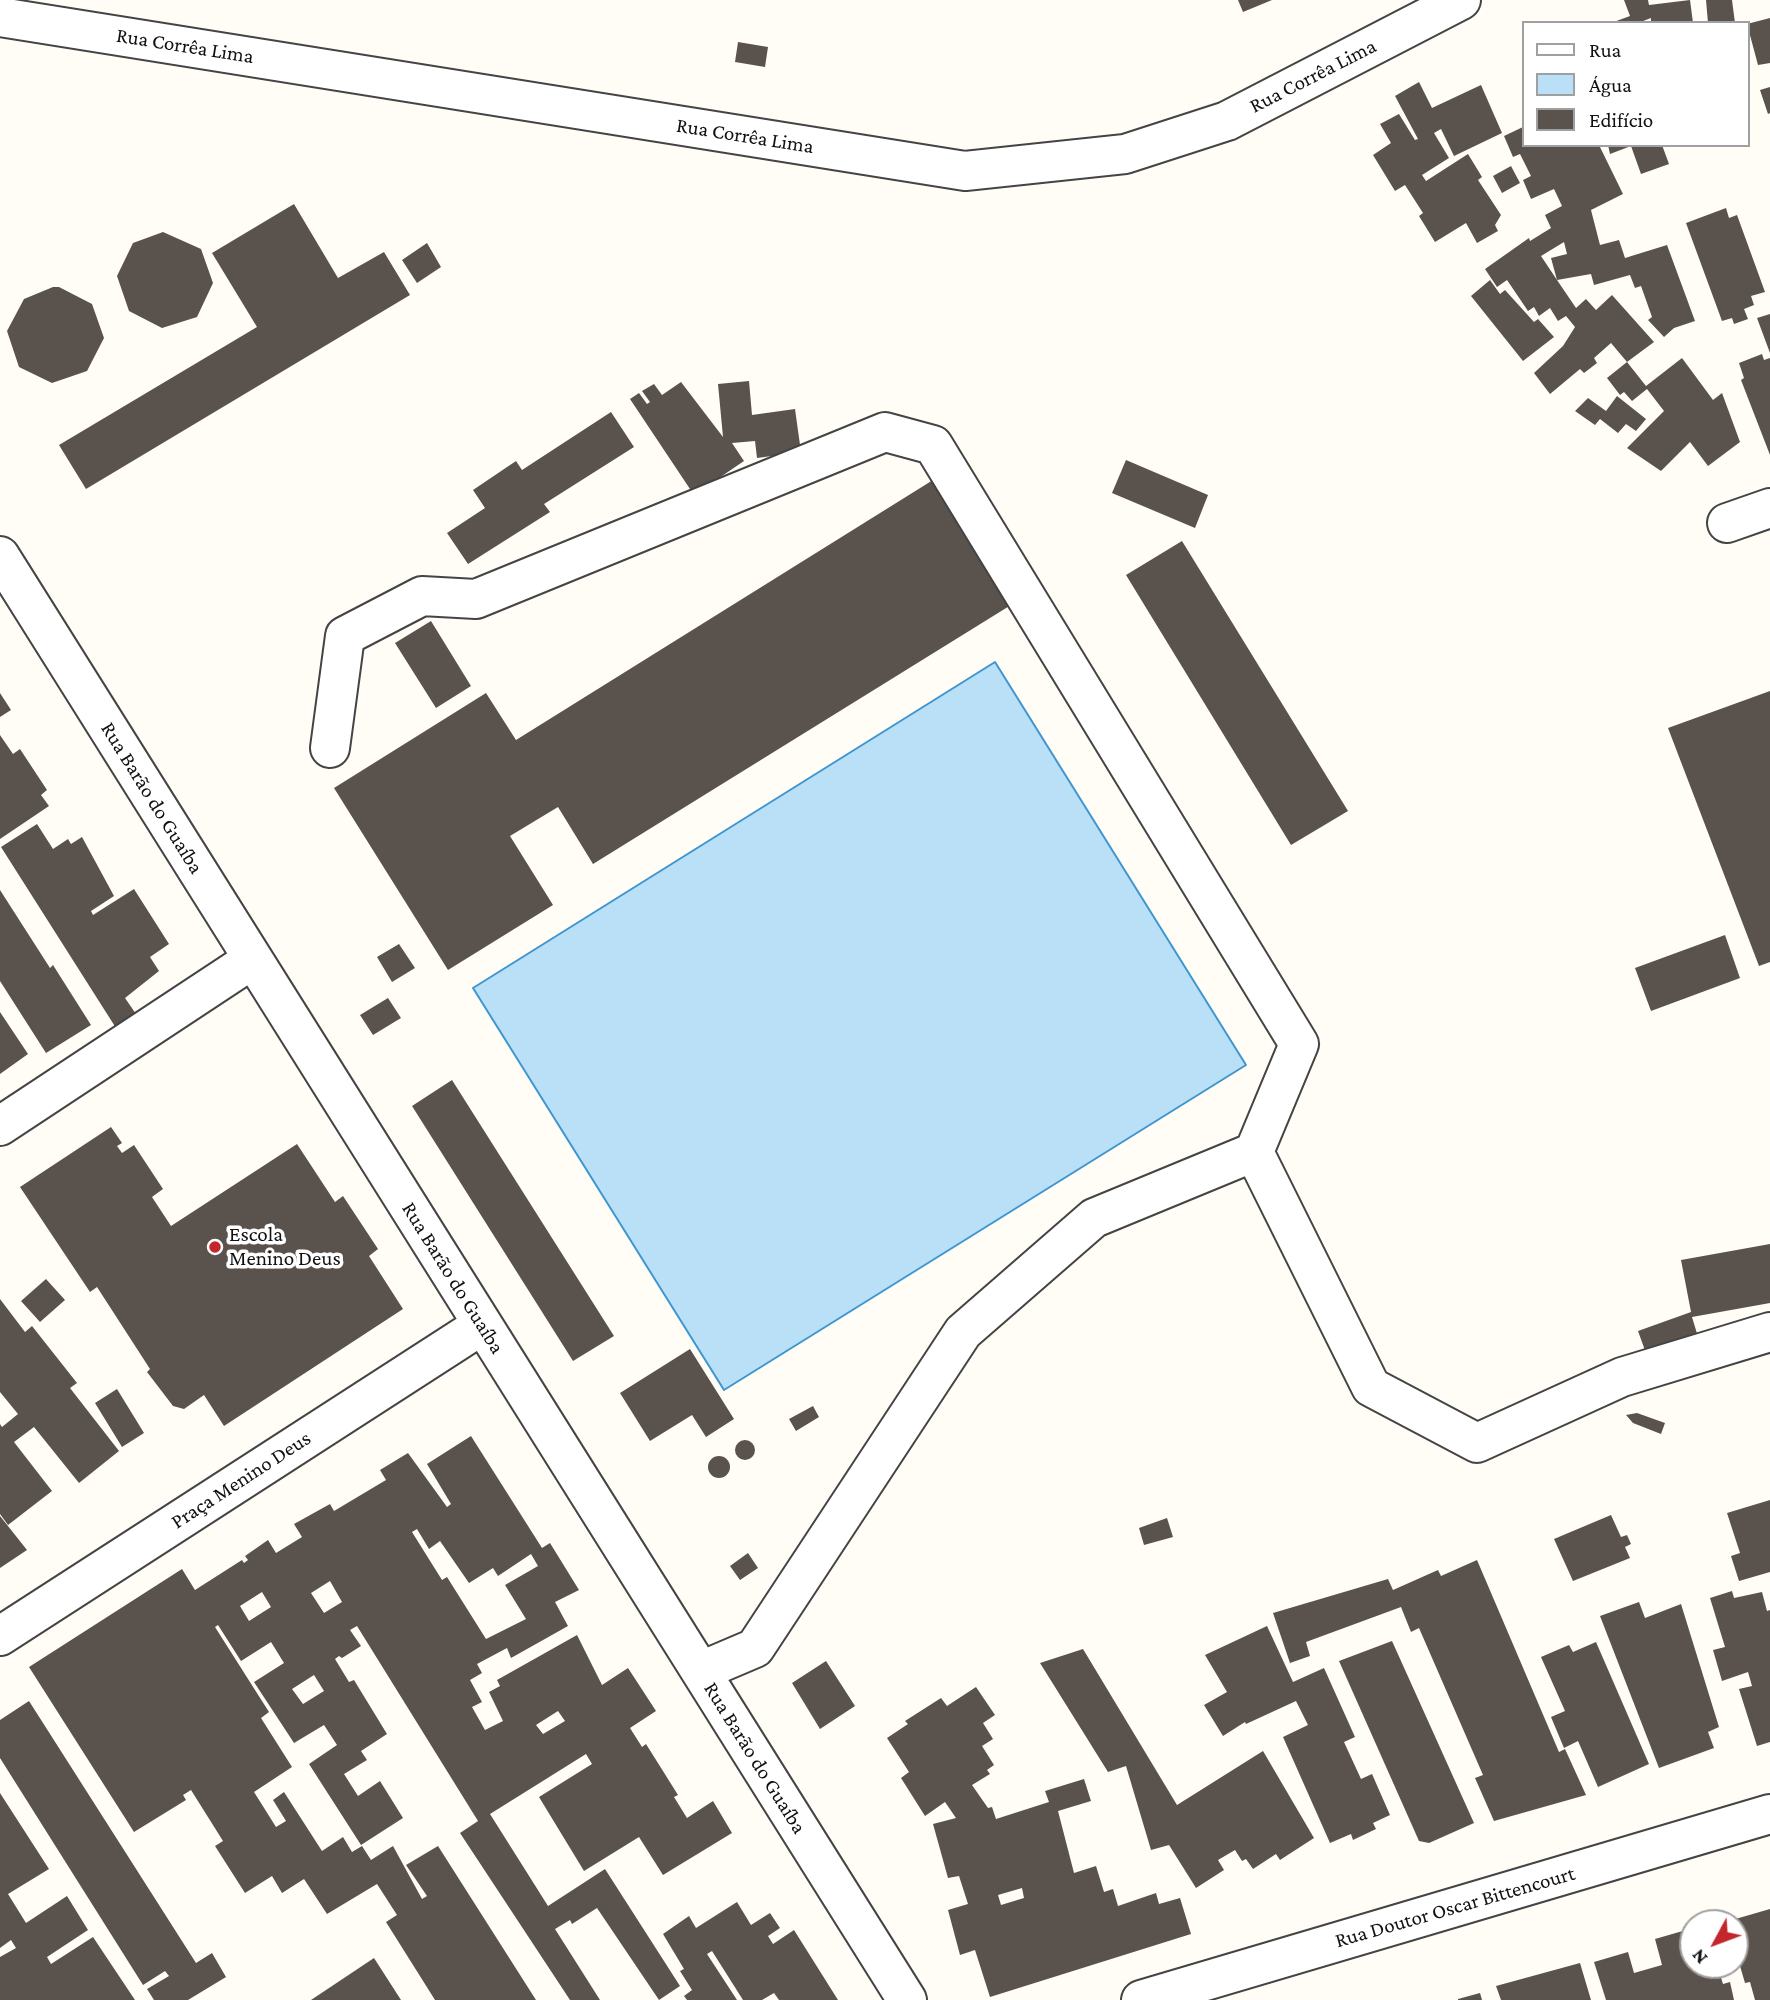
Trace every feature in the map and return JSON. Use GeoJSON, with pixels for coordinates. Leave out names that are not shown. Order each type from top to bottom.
{"type":"FeatureCollection","features":[{"type":"Feature","properties":{"kind":"street","name":"Rua Corrêa Lima"},"geometry":{"type":"LineString","coordinates":[[0,17],[965,171],[1125,154],[1227,121],[1461,0]]}},
{"type":"Feature","properties":{"kind":"street"},"geometry":{"type":"LineString","coordinates":[[330,748],[345,636],[422,596],[477,599],[885,432],[933,446],[1299,1044],[1254,1152],[1094,1218],[963,1332],[755,1648],[701,1671]]}},
{"type":"Feature","properties":{"kind":"street"},"geometry":{"type":"LineString","coordinates":[[1727,523],[1770,508]]}},
{"type":"Feature","properties":{"kind":"street","name":"Rua Barão do Guaíba"},"geometry":{"type":"LineString","coordinates":[[0,556],[907,2000]]}},
{"type":"Feature","properties":{"kind":"street"},"geometry":{"type":"LineString","coordinates":[[0,1126],[253,959]]}},
{"type":"Feature","properties":{"kind":"street"},"geometry":{"type":"LineString","coordinates":[[1254,1152],[1371,1387],[1477,1443],[1622,1377],[1770,1332]]}},
{"type":"Feature","properties":{"kind":"street","name":"Praça Menino Deus"},"geometry":{"type":"LineString","coordinates":[[0,1636],[482,1325]]}},
{"type":"Feature","properties":{"kind":"street","name":"Rua Doutor Oscar Bittencourt"},"geometry":{"type":"LineString","coordinates":[[1141,2000],[1770,1814]]}},
{"type":"Feature","properties":{"kind":"water"},"geometry":{"type":"Polygon","coordinates":[[[995,662],[1246,1065],[724,1390],[473,988],[995,662]]]}},
{"type":"Feature","properties":{"kind":"building"},"geometry":{"type":"Polygon","coordinates":[[[1238,0],[1272,0],[1243,12],[1238,0]]]}},
{"type":"Feature","properties":{"kind":"building"},"geometry":{"type":"Polygon","coordinates":[[[1624,0],[1648,0],[1649,5],[1690,0],[1693,21],[1651,21],[1651,18],[1643,21],[1616,21],[1630,16],[1624,0]]]}},
{"type":"Feature","properties":{"kind":"building"},"geometry":{"type":"Polygon","coordinates":[[[1706,0],[1732,0],[1735,21],[1708,21],[1706,0]]]}},
{"type":"Feature","properties":{"kind":"building"},"geometry":{"type":"Polygon","coordinates":[[[1770,18],[1770,63],[1758,65],[1749,23],[1770,18]]]}},
{"type":"Feature","properties":{"kind":"building"},"geometry":{"type":"Polygon","coordinates":[[[738,42],[768,47],[765,67],[735,62],[738,42]]]}},
{"type":"Feature","properties":{"kind":"building"},"geometry":{"type":"Polygon","coordinates":[[[1419,82],[1432,108],[1481,85],[1502,133],[1454,156],[1441,129],[1434,133],[1449,158],[1422,175],[1426,181],[1468,154],[1482,177],[1478,180],[1501,215],[1495,225],[1498,231],[1477,243],[1466,223],[1435,242],[1419,216],[1423,213],[1405,185],[1395,191],[1373,155],[1391,143],[1380,124],[1399,114],[1415,140],[1418,139],[1395,96],[1419,82]]]}},
{"type":"Feature","properties":{"kind":"building"},"geometry":{"type":"Polygon","coordinates":[[[1770,87],[1770,113],[1768,114],[1760,90],[1770,87]]]}},
{"type":"Feature","properties":{"kind":"building"},"geometry":{"type":"Polygon","coordinates":[[[1522,127],[1522,147],[1600,147],[1623,194],[1591,210],[1600,245],[1619,240],[1625,258],[1667,245],[1695,321],[1674,328],[1664,337],[1648,320],[1652,317],[1641,286],[1635,288],[1630,275],[1594,285],[1591,274],[1557,280],[1576,308],[1586,299],[1596,310],[1612,295],[1654,342],[1627,362],[1611,343],[1594,358],[1597,363],[1584,373],[1580,369],[1550,394],[1534,373],[1563,346],[1575,327],[1566,316],[1558,321],[1550,308],[1539,316],[1534,307],[1528,311],[1507,280],[1497,287],[1485,269],[1529,238],[1530,241],[1551,228],[1545,215],[1562,206],[1554,189],[1531,199],[1523,180],[1531,176],[1520,154],[1513,157],[1504,136],[1522,127]],[[1564,242],[1541,256],[1557,280],[1551,258],[1567,254],[1564,242]]]}},
{"type":"Feature","properties":{"kind":"building"},"geometry":{"type":"Polygon","coordinates":[[[1608,147],[1628,147],[1610,154],[1608,147]]]}},
{"type":"Feature","properties":{"kind":"building"},"geometry":{"type":"Polygon","coordinates":[[[1631,147],[1663,147],[1669,164],[1641,174],[1631,147]]]}},
{"type":"Feature","properties":{"kind":"building"},"geometry":{"type":"Polygon","coordinates":[[[1511,166],[1520,183],[1502,193],[1493,176],[1511,166]]]}},
{"type":"Feature","properties":{"kind":"building"},"geometry":{"type":"Polygon","coordinates":[[[294,204],[338,278],[384,252],[410,295],[86,489],[59,445],[257,327],[212,253],[294,204]]]}},
{"type":"Feature","properties":{"kind":"building"},"geometry":{"type":"Polygon","coordinates":[[[1726,208],[1729,218],[1737,215],[1765,292],[1751,296],[1754,305],[1744,309],[1748,319],[1734,324],[1732,318],[1722,321],[1686,223],[1726,208]]]}},
{"type":"Feature","properties":{"kind":"building"},"geometry":{"type":"Polygon","coordinates":[[[163,232],[201,249],[213,283],[197,317],[162,328],[129,311],[117,276],[133,243],[163,232]]]}},
{"type":"Feature","properties":{"kind":"building"},"geometry":{"type":"Polygon","coordinates":[[[427,243],[441,267],[417,283],[402,260],[427,243]]]}},
{"type":"Feature","properties":{"kind":"building"},"geometry":{"type":"Polygon","coordinates":[[[1490,280],[1500,294],[1505,290],[1534,322],[1538,319],[1554,337],[1523,361],[1471,296],[1490,280]]]}},
{"type":"Feature","properties":{"kind":"building"},"geometry":{"type":"Polygon","coordinates":[[[59,287],[92,304],[104,338],[87,371],[52,383],[19,367],[7,331],[24,299],[59,287]]]}},
{"type":"Feature","properties":{"kind":"building"},"geometry":{"type":"Polygon","coordinates":[[[1770,314],[1770,353],[1757,318],[1770,314]]]}},
{"type":"Feature","properties":{"kind":"building"},"geometry":{"type":"Polygon","coordinates":[[[1762,354],[1764,360],[1770,358],[1770,455],[1741,380],[1744,378],[1739,363],[1762,354]]]}},
{"type":"Feature","properties":{"kind":"building"},"geometry":{"type":"Polygon","coordinates":[[[1682,358],[1713,400],[1722,393],[1740,442],[1708,466],[1690,442],[1661,471],[1627,448],[1664,411],[1647,389],[1632,401],[1624,392],[1620,395],[1607,378],[1627,362],[1646,386],[1682,358]]]}},
{"type":"Feature","properties":{"kind":"building"},"geometry":{"type":"Polygon","coordinates":[[[749,381],[752,415],[795,409],[801,452],[757,458],[755,441],[732,443],[744,461],[694,495],[630,399],[639,393],[647,404],[650,402],[642,391],[654,384],[662,395],[681,382],[723,437],[718,384],[749,381]]]}},
{"type":"Feature","properties":{"kind":"building"},"geometry":{"type":"Polygon","coordinates":[[[1617,396],[1646,419],[1636,431],[1626,424],[1618,433],[1600,419],[1595,425],[1575,411],[1588,398],[1606,411],[1617,396]]]}},
{"type":"Feature","properties":{"kind":"building"},"geometry":{"type":"Polygon","coordinates":[[[611,412],[634,447],[544,504],[550,512],[468,564],[447,533],[485,508],[473,490],[516,461],[522,470],[611,412]]]}},
{"type":"Feature","properties":{"kind":"building"},"geometry":{"type":"Polygon","coordinates":[[[1126,460],[1208,495],[1195,528],[1112,493],[1126,460]]]}},
{"type":"Feature","properties":{"kind":"building"},"geometry":{"type":"Polygon","coordinates":[[[933,480],[1011,605],[593,864],[558,807],[510,836],[553,905],[448,970],[334,788],[486,693],[516,740],[933,480]]]}},
{"type":"Feature","properties":{"kind":"building"},"geometry":{"type":"Polygon","coordinates":[[[1182,541],[1348,811],[1291,845],[1126,575],[1182,541]]]}},
{"type":"Feature","properties":{"kind":"building"},"geometry":{"type":"Polygon","coordinates":[[[431,621],[471,686],[436,708],[395,643],[431,621]]]}},
{"type":"Feature","properties":{"kind":"building"},"geometry":{"type":"Polygon","coordinates":[[[1770,691],[1770,962],[1759,966],[1668,728],[1770,691]]]}},
{"type":"Feature","properties":{"kind":"building"},"geometry":{"type":"Polygon","coordinates":[[[0,693],[11,710],[0,717],[0,693]]]}},
{"type":"Feature","properties":{"kind":"building"},"geometry":{"type":"Polygon","coordinates":[[[0,735],[13,754],[20,749],[47,790],[41,795],[49,806],[0,839],[0,735]]]}},
{"type":"Feature","properties":{"kind":"building"},"geometry":{"type":"Polygon","coordinates":[[[37,824],[53,849],[68,839],[71,844],[82,837],[114,896],[91,911],[93,915],[134,889],[169,944],[150,957],[159,971],[125,998],[136,1014],[116,1028],[1,847],[37,824]]]}},
{"type":"Feature","properties":{"kind":"building"},"geometry":{"type":"Polygon","coordinates":[[[0,890],[50,968],[53,965],[91,1025],[46,1053],[0,981],[0,890]]]}},
{"type":"Feature","properties":{"kind":"building"},"geometry":{"type":"Polygon","coordinates":[[[1725,935],[1740,978],[1651,1011],[1635,968],[1725,935]]]}},
{"type":"Feature","properties":{"kind":"building"},"geometry":{"type":"Polygon","coordinates":[[[399,944],[415,968],[392,982],[377,957],[399,944]]]}},
{"type":"Feature","properties":{"kind":"building"},"geometry":{"type":"Polygon","coordinates":[[[388,998],[401,1018],[373,1035],[360,1015],[388,998]]]}},
{"type":"Feature","properties":{"kind":"building"},"geometry":{"type":"Polygon","coordinates":[[[0,1012],[28,1054],[0,1074],[0,1012]]]}},
{"type":"Feature","properties":{"kind":"building"},"geometry":{"type":"Polygon","coordinates":[[[452,1080],[614,1336],[573,1361],[412,1106],[452,1080]]]}},
{"type":"Feature","properties":{"kind":"building","name":"Escola Menino Deus"},"geometry":{"type":"Polygon","coordinates":[[[111,1127],[122,1143],[117,1146],[122,1153],[134,1145],[163,1189],[152,1197],[171,1226],[297,1144],[335,1202],[343,1196],[378,1249],[369,1256],[403,1309],[224,1426],[204,1395],[184,1409],[173,1406],[147,1372],[150,1369],[97,1287],[90,1292],[20,1187],[111,1127]]]}},
{"type":"Feature","properties":{"kind":"building"},"geometry":{"type":"Polygon","coordinates":[[[1770,1244],[1770,1303],[1692,1317],[1702,1350],[1651,1367],[1638,1331],[1691,1312],[1681,1260],[1770,1244]]]}},
{"type":"Feature","properties":{"kind":"building"},"geometry":{"type":"Polygon","coordinates":[[[46,1279],[65,1300],[40,1322],[21,1301],[46,1279]]]}},
{"type":"Feature","properties":{"kind":"building"},"geometry":{"type":"Polygon","coordinates":[[[0,1299],[25,1332],[32,1326],[77,1383],[70,1388],[119,1451],[79,1483],[34,1427],[14,1442],[52,1491],[8,1525],[0,1514],[0,1424],[2,1427],[18,1414],[0,1392],[0,1299]]]}},
{"type":"Feature","properties":{"kind":"building"},"geometry":{"type":"Polygon","coordinates":[[[690,1349],[734,1419],[706,1437],[692,1415],[650,1441],[620,1393],[690,1349]]]}},
{"type":"Feature","properties":{"kind":"building"},"geometry":{"type":"Polygon","coordinates":[[[117,1389],[144,1433],[122,1447],[95,1403],[117,1389]]]}},
{"type":"Feature","properties":{"kind":"building"},"geometry":{"type":"Polygon","coordinates":[[[813,1406],[819,1417],[796,1431],[789,1419],[813,1406]]]}},
{"type":"Feature","properties":{"kind":"building"},"geometry":{"type":"Polygon","coordinates":[[[1637,1413],[1665,1423],[1661,1434],[1633,1423],[1626,1415],[1637,1413]]]}},
{"type":"Feature","properties":{"kind":"building"},"geometry":{"type":"Polygon","coordinates":[[[471,1436],[542,1548],[550,1543],[579,1590],[555,1602],[568,1626],[511,1658],[507,1648],[477,1664],[482,1673],[470,1680],[482,1702],[472,1707],[485,1730],[503,1721],[489,1692],[500,1686],[497,1680],[577,1635],[602,1685],[628,1668],[656,1711],[630,1728],[642,1747],[646,1744],[678,1795],[674,1797],[687,1818],[713,1801],[732,1833],[663,1875],[639,1837],[584,1871],[539,1797],[592,1764],[586,1754],[490,1814],[548,1906],[605,1869],[680,1986],[659,2000],[597,1908],[572,1924],[570,1920],[555,1929],[600,2000],[570,2000],[460,1833],[478,1821],[357,1626],[350,1630],[361,1646],[342,1658],[339,1656],[335,1659],[349,1682],[354,1680],[387,1734],[361,1751],[367,1760],[344,1774],[358,1796],[380,1781],[403,1818],[361,1845],[309,1764],[337,1745],[324,1725],[294,1743],[254,1682],[284,1663],[271,1642],[241,1661],[218,1625],[215,1627],[269,1712],[261,1718],[292,1767],[254,1792],[276,1827],[286,1821],[273,1800],[284,1792],[322,1851],[343,1837],[352,1852],[362,1846],[371,1860],[393,1846],[422,1899],[427,1896],[406,1865],[438,1846],[536,2000],[435,2000],[386,1922],[397,1915],[377,1884],[327,1914],[304,1879],[282,1893],[272,1876],[245,1893],[215,1846],[223,1841],[191,1790],[183,1795],[186,1800],[134,1832],[29,1667],[182,1569],[195,1590],[242,1560],[244,1563],[248,1560],[245,1556],[268,1540],[276,1553],[302,1537],[294,1524],[330,1504],[334,1511],[386,1480],[380,1470],[408,1453],[447,1507],[451,1504],[427,1464],[471,1436]],[[417,1529],[412,1532],[442,1580],[447,1577],[486,1639],[526,1619],[505,1585],[538,1566],[531,1554],[498,1576],[493,1568],[469,1583],[440,1541],[429,1549],[417,1529]],[[330,1581],[311,1593],[324,1613],[342,1602],[330,1581]],[[262,1592],[240,1606],[249,1621],[271,1607],[262,1592]],[[314,1675],[292,1689],[303,1704],[324,1691],[314,1675]],[[558,1711],[536,1725],[543,1734],[565,1721],[558,1711]]]}},
{"type":"Feature","properties":{"kind":"building"},"geometry":{"type":"Polygon","coordinates":[[[741,1440],[749,1440],[755,1450],[749,1460],[741,1460],[735,1454],[735,1446],[741,1440]]]}},
{"type":"Feature","properties":{"kind":"building"},"geometry":{"type":"Polygon","coordinates":[[[719,1456],[727,1459],[730,1467],[727,1475],[719,1478],[711,1475],[708,1467],[711,1459],[719,1456]]]}},
{"type":"Feature","properties":{"kind":"building"},"geometry":{"type":"Polygon","coordinates":[[[1770,1500],[1770,1572],[1739,1581],[1731,1556],[1740,1553],[1727,1513],[1770,1500]]]}},
{"type":"Feature","properties":{"kind":"building"},"geometry":{"type":"Polygon","coordinates":[[[1611,1515],[1621,1537],[1627,1535],[1631,1544],[1625,1547],[1630,1558],[1573,1581],[1554,1539],[1611,1515]]]}},
{"type":"Feature","properties":{"kind":"building"},"geometry":{"type":"Polygon","coordinates":[[[0,1516],[27,1550],[0,1568],[0,1516]]]}},
{"type":"Feature","properties":{"kind":"building"},"geometry":{"type":"Polygon","coordinates":[[[1167,1518],[1173,1537],[1144,1545],[1139,1528],[1167,1518]]]}},
{"type":"Feature","properties":{"kind":"building"},"geometry":{"type":"Polygon","coordinates":[[[748,1553],[758,1568],[740,1580],[730,1566],[748,1553]]]}},
{"type":"Feature","properties":{"kind":"building"},"geometry":{"type":"Polygon","coordinates":[[[1477,1560],[1559,1752],[1565,1749],[1586,1795],[1494,1821],[1475,1778],[1483,1775],[1419,1628],[1411,1632],[1401,1607],[1306,1642],[1310,1656],[1290,1663],[1273,1613],[1388,1579],[1393,1590],[1438,1570],[1441,1576],[1477,1560]]]}},
{"type":"Feature","properties":{"kind":"building"},"geometry":{"type":"Polygon","coordinates":[[[1732,1591],[1734,1598],[1762,1592],[1767,1611],[1770,1610],[1770,1742],[1757,1746],[1739,1689],[1752,1686],[1748,1672],[1722,1681],[1713,1650],[1725,1647],[1710,1598],[1732,1591]]]}},
{"type":"Feature","properties":{"kind":"building"},"geometry":{"type":"Polygon","coordinates":[[[1639,1602],[1645,1618],[1681,1604],[1719,1727],[1708,1732],[1714,1748],[1659,1768],[1600,1616],[1639,1602]]]}},
{"type":"Feature","properties":{"kind":"building"},"geometry":{"type":"Polygon","coordinates":[[[1267,1626],[1293,1682],[1324,1668],[1355,1737],[1344,1742],[1361,1779],[1372,1774],[1390,1815],[1373,1823],[1376,1829],[1353,1840],[1351,1834],[1330,1843],[1283,1737],[1308,1725],[1296,1701],[1246,1724],[1245,1722],[1223,1736],[1204,1705],[1227,1692],[1205,1655],[1267,1626]]]}},
{"type":"Feature","properties":{"kind":"building"},"geometry":{"type":"Polygon","coordinates":[[[1392,1641],[1474,1823],[1429,1843],[1419,1841],[1339,1661],[1392,1641]]]}},
{"type":"Feature","properties":{"kind":"building"},"geometry":{"type":"Polygon","coordinates":[[[1596,1642],[1649,1764],[1598,1787],[1578,1741],[1564,1748],[1551,1717],[1565,1711],[1541,1657],[1569,1645],[1573,1652],[1596,1642]]]}},
{"type":"Feature","properties":{"kind":"building"},"geometry":{"type":"Polygon","coordinates":[[[1083,1649],[1177,1805],[1263,1751],[1314,1838],[1280,1860],[1276,1854],[1253,1869],[1246,1859],[1242,1861],[1235,1850],[1218,1860],[1224,1870],[1196,1888],[1169,1845],[1151,1850],[1126,1766],[1108,1772],[1040,1663],[1083,1649]]]}},
{"type":"Feature","properties":{"kind":"building"},"geometry":{"type":"Polygon","coordinates":[[[826,1661],[855,1706],[820,1729],[792,1683],[826,1661]]]}},
{"type":"Feature","properties":{"kind":"building"},"geometry":{"type":"Polygon","coordinates":[[[976,1687],[995,1715],[983,1723],[993,1739],[982,1746],[994,1765],[987,1770],[990,1774],[972,1785],[988,1808],[992,1807],[996,1819],[1049,1802],[1045,1791],[1084,1779],[1091,1801],[1058,1811],[1074,1873],[1096,1866],[1104,1892],[1113,1889],[1118,1906],[1156,1893],[1159,1904],[1180,1898],[1191,1934],[990,1997],[975,1950],[960,1955],[948,1910],[968,1904],[959,1876],[948,1878],[933,1824],[956,1818],[945,1802],[925,1816],[901,1778],[909,1772],[887,1738],[908,1724],[905,1721],[941,1698],[947,1706],[976,1687]],[[1022,1888],[998,1895],[1001,1905],[1024,1898],[1022,1888]]]}},
{"type":"Feature","properties":{"kind":"building"},"geometry":{"type":"Polygon","coordinates":[[[29,1701],[196,1963],[212,1953],[226,1977],[188,2000],[154,2000],[147,1989],[169,1976],[165,1971],[143,1985],[0,1758],[0,1720],[29,1701]]]}},
{"type":"Feature","properties":{"kind":"building"},"geometry":{"type":"Polygon","coordinates":[[[0,1793],[49,1869],[8,1894],[26,1923],[67,1896],[88,1930],[47,1957],[51,1964],[93,1937],[135,2000],[0,2000],[0,1957],[16,1948],[11,1940],[0,1948],[0,1793]]]}},
{"type":"Feature","properties":{"kind":"building"},"geometry":{"type":"Polygon","coordinates":[[[737,1902],[751,1925],[770,1913],[780,1928],[768,1936],[773,1944],[794,1930],[838,2000],[779,2000],[774,1993],[762,2000],[743,2000],[712,1951],[707,1954],[737,2000],[687,2000],[684,1996],[692,1990],[680,1971],[684,1969],[663,1934],[689,1916],[696,1928],[737,1902]]]}},
{"type":"Feature","properties":{"kind":"building"},"geometry":{"type":"Polygon","coordinates":[[[1770,1909],[1770,2000],[1755,2000],[1750,1982],[1745,1983],[1744,1979],[1749,1979],[1749,1915],[1770,1909]]]}},
{"type":"Feature","properties":{"kind":"building"},"geometry":{"type":"Polygon","coordinates":[[[1679,1932],[1679,1979],[1721,1979],[1723,1984],[1730,1982],[1734,2000],[1606,2000],[1594,1962],[1628,1952],[1634,1973],[1662,1965],[1655,1939],[1679,1932]]]}},
{"type":"Feature","properties":{"kind":"building"},"geometry":{"type":"Polygon","coordinates":[[[374,1958],[401,2000],[311,2000],[374,1958]]]}},
{"type":"Feature","properties":{"kind":"building"},"geometry":{"type":"Polygon","coordinates":[[[1580,1963],[1591,2000],[1501,2000],[1496,1986],[1580,1963]]]}},
{"type":"Feature","properties":{"kind":"building"},"geometry":{"type":"Polygon","coordinates":[[[1480,1993],[1482,2000],[1458,2000],[1458,1999],[1480,1993]]]}},
{"type":"Feature","properties":{"kind":"place","name":"Escola Menino Deus"},"geometry":{"type":"Point","coordinates":[215,1247]}}]}
